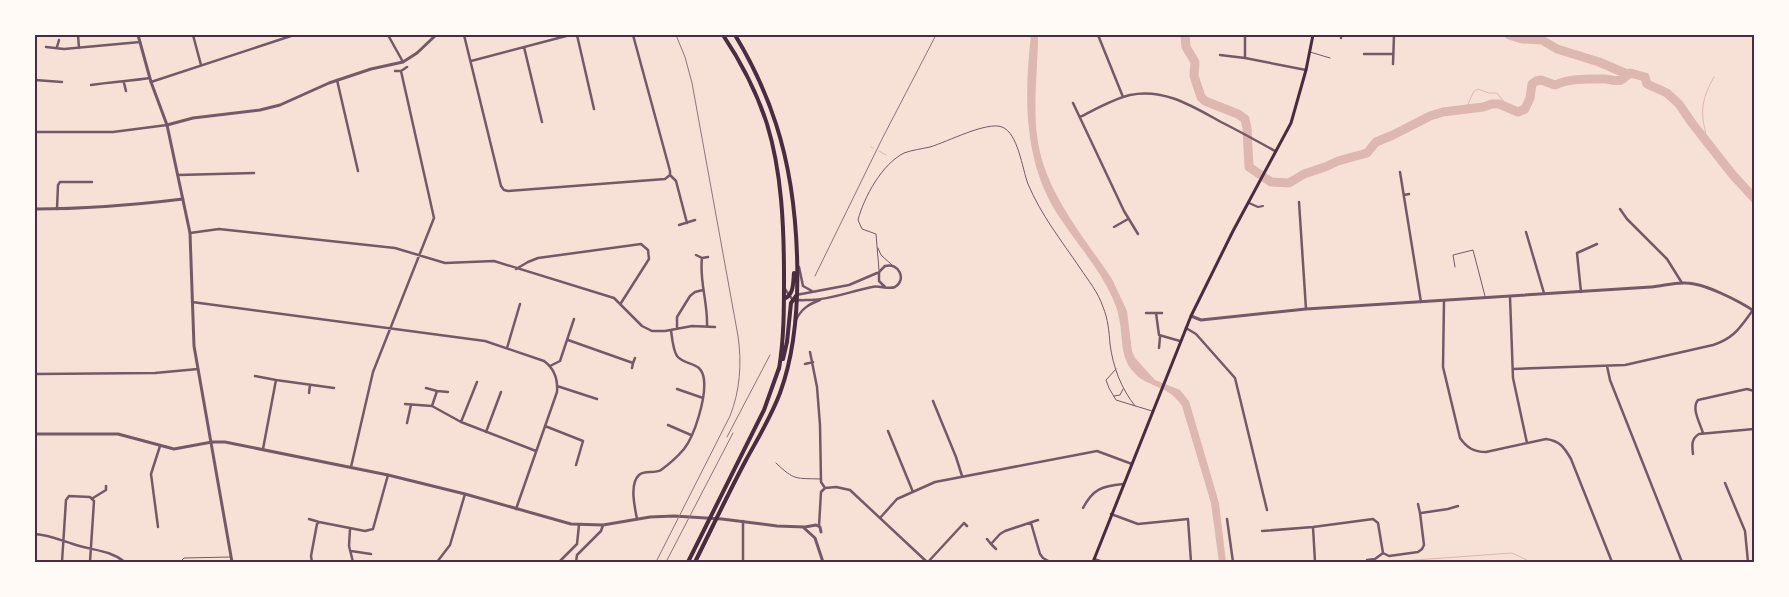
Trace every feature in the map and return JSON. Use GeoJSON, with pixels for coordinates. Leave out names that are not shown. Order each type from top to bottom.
{"type":"FeatureCollection","features":[{"type":"Feature","properties":{"kind":"highway"},"geometry":{"type":"LineString","coordinates":[[723,35],[750,85],[768,130],[775,156],[780,200],[784,286],[783,341],[779,369]]}},
{"type":"Feature","properties":{"kind":"highway"},"geometry":{"type":"LineString","coordinates":[[688,562],[764,410],[787,342],[792,299],[796,295],[796,251],[789,181],[776,125],[762,85],[735,35]]}},
{"type":"Feature","properties":{"kind":"highway"},"geometry":{"type":"LineString","coordinates":[[695,562],[743,466],[764,430],[780,393],[790,360],[795,325],[792,292],[796,251]]}},
{"type":"Feature","properties":{"kind":"highway"},"geometry":{"type":"LineString","coordinates":[[784,299],[792,299]]}},
{"type":"Feature","properties":{"kind":"main road"},"geometry":{"type":"LineString","coordinates":[[1094,560],[1185,328],[1291,123],[1306,70],[1313,35]]}},
{"type":"Feature","properties":{"kind":"street"},"geometry":{"type":"LineString","coordinates":[[78,35],[79,48]]}},
{"type":"Feature","properties":{"kind":"street"},"geometry":{"type":"LineString","coordinates":[[138,35],[151,82],[167,125],[190,233],[193,334],[232,562]]}},
{"type":"Feature","properties":{"kind":"street"},"geometry":{"type":"LineString","coordinates":[[193,35],[201,66]]}},
{"type":"Feature","properties":{"kind":"street"},"geometry":{"type":"LineString","coordinates":[[151,82],[294,35]]}},
{"type":"Feature","properties":{"kind":"street"},"geometry":{"type":"LineString","coordinates":[[388,35],[402,62]]}},
{"type":"Feature","properties":{"kind":"street"},"geometry":{"type":"LineString","coordinates":[[35,132],[113,132],[167,125],[193,118],[274,107],[337,80],[402,62],[417,53],[436,35]]}},
{"type":"Feature","properties":{"kind":"street"},"geometry":{"type":"LineString","coordinates":[[464,35],[501,186],[504,190],[665,179],[670,176]]}},
{"type":"Feature","properties":{"kind":"street"},"geometry":{"type":"LineString","coordinates":[[471,61],[570,35]]}},
{"type":"Feature","properties":{"kind":"street"},"geometry":{"type":"LineString","coordinates":[[577,35],[594,109]]}},
{"type":"Feature","properties":{"kind":"street"},"geometry":{"type":"LineString","coordinates":[[633,35],[670,176],[676,181],[687,223]]}},
{"type":"Feature","properties":{"kind":"street"},"geometry":{"type":"LineString","coordinates":[[1098,35],[1123,97]]}},
{"type":"Feature","properties":{"kind":"street"},"geometry":{"type":"LineString","coordinates":[[1245,35],[1245,58]]}},
{"type":"Feature","properties":{"kind":"street"},"geometry":{"type":"LineString","coordinates":[[1393,64],[1394,35]]}},
{"type":"Feature","properties":{"kind":"street"},"geometry":{"type":"LineString","coordinates":[[57,47],[59,40]]}},
{"type":"Feature","properties":{"kind":"street"},"geometry":{"type":"LineString","coordinates":[[46,47],[64,49],[140,42]]}},
{"type":"Feature","properties":{"kind":"street"},"geometry":{"type":"LineString","coordinates":[[524,47],[542,122]]}},
{"type":"Feature","properties":{"kind":"street"},"geometry":{"type":"LineString","coordinates":[[1364,54],[1393,54]]}},
{"type":"Feature","properties":{"kind":"street"},"geometry":{"type":"LineString","coordinates":[[1220,55],[1306,70]]}},
{"type":"Feature","properties":{"kind":"street"},"geometry":{"type":"LineString","coordinates":[[395,71],[401,71],[407,67]]}},
{"type":"Feature","properties":{"kind":"street"},"geometry":{"type":"LineString","coordinates":[[350,467],[373,372],[434,218],[401,71]]}},
{"type":"Feature","properties":{"kind":"street"},"geometry":{"type":"LineString","coordinates":[[91,85],[115,81],[124,83],[150,78]]}},
{"type":"Feature","properties":{"kind":"street"},"geometry":{"type":"LineString","coordinates":[[35,80],[62,82]]}},
{"type":"Feature","properties":{"kind":"street"},"geometry":{"type":"LineString","coordinates":[[337,80],[358,171]]}},
{"type":"Feature","properties":{"kind":"street"},"geometry":{"type":"LineString","coordinates":[[124,83],[126,91]]}},
{"type":"Feature","properties":{"kind":"street"},"geometry":{"type":"LineString","coordinates":[[1080,117],[1123,97],[1145,94],[1173,98],[1190,105],[1275,151]]}},
{"type":"Feature","properties":{"kind":"street"},"geometry":{"type":"LineString","coordinates":[[1073,103],[1128,219],[1138,234]]}},
{"type":"Feature","properties":{"kind":"street"},"geometry":{"type":"LineString","coordinates":[[1400,172],[1421,302]]}},
{"type":"Feature","properties":{"kind":"street"},"geometry":{"type":"LineString","coordinates":[[178,176],[254,173]]}},
{"type":"Feature","properties":{"kind":"street"},"geometry":{"type":"LineString","coordinates":[[57,209],[58,185],[60,182],[92,182]]}},
{"type":"Feature","properties":{"kind":"street"},"geometry":{"type":"LineString","coordinates":[[1404,194],[1409,194]]}},
{"type":"Feature","properties":{"kind":"street"},"geometry":{"type":"LineString","coordinates":[[35,209],[106,207],[154,203],[183,198]]}},
{"type":"Feature","properties":{"kind":"street"},"geometry":{"type":"LineString","coordinates":[[1300,202],[1306,310]]}},
{"type":"Feature","properties":{"kind":"street"},"geometry":{"type":"LineString","coordinates":[[1248,203],[1258,207],[1263,206]]}},
{"type":"Feature","properties":{"kind":"street"},"geometry":{"type":"LineString","coordinates":[[1620,209],[1632,224],[1667,259],[1682,283]]}},
{"type":"Feature","properties":{"kind":"street"},"geometry":{"type":"LineString","coordinates":[[1114,227],[1128,219]]}},
{"type":"Feature","properties":{"kind":"street"},"geometry":{"type":"LineString","coordinates":[[679,225],[695,220]]}},
{"type":"Feature","properties":{"kind":"street"},"geometry":{"type":"LineString","coordinates":[[190,233],[220,229],[395,248],[445,263],[494,261],[614,298],[642,326],[657,332],[692,326],[715,327]]}},
{"type":"Feature","properties":{"kind":"street"},"geometry":{"type":"LineString","coordinates":[[1526,232],[1544,295]]}},
{"type":"Feature","properties":{"kind":"street"},"geometry":{"type":"LineString","coordinates":[[516,269],[538,258],[641,244],[648,250],[649,259],[621,303]]}},
{"type":"Feature","properties":{"kind":"street"},"geometry":{"type":"LineString","coordinates":[[1581,292],[1577,253],[1597,244]]}},
{"type":"Feature","properties":{"kind":"street"},"geometry":{"type":"LineString","coordinates":[[796,251],[802,283],[806,289],[814,292]]}},
{"type":"Feature","properties":{"kind":"street"},"geometry":{"type":"LineString","coordinates":[[696,254],[702,258],[708,257]]}},
{"type":"Feature","properties":{"kind":"street"},"geometry":{"type":"LineString","coordinates":[[702,258],[701,275],[708,310],[707,326]]}},
{"type":"Feature","properties":{"kind":"street"},"geometry":{"type":"LineString","coordinates":[[795,325],[799,314],[808,306],[824,299],[874,286],[892,288],[900,281],[899,271],[892,266],[885,266],[870,277],[849,285],[796,295]]}},
{"type":"Feature","properties":{"kind":"street"},"geometry":{"type":"LineString","coordinates":[[879,272],[878,280],[885,287]]}},
{"type":"Feature","properties":{"kind":"street"},"geometry":{"type":"LineString","coordinates":[[1191,316],[1200,320],[1306,310],[1652,288],[1682,283],[1701,286],[1731,298],[1753,311],[1726,341],[1625,365],[1513,369]]}},
{"type":"Feature","properties":{"kind":"street"},"geometry":{"type":"LineString","coordinates":[[784,286],[792,299],[824,299]]}},
{"type":"Feature","properties":{"kind":"street"},"geometry":{"type":"LineString","coordinates":[[678,328],[677,317],[690,296],[695,292],[704,290]]}},
{"type":"Feature","properties":{"kind":"street"},"geometry":{"type":"LineString","coordinates":[[1510,297],[1513,378],[1527,443]]}},
{"type":"Feature","properties":{"kind":"street"},"geometry":{"type":"LineString","coordinates":[[1444,301],[1443,367],[1460,438],[1467,447],[1479,452],[1546,439],[1553,440],[1563,446],[1571,459],[1612,562]]}},
{"type":"Feature","properties":{"kind":"street"},"geometry":{"type":"LineString","coordinates":[[192,302],[486,341],[538,358],[550,366],[555,373],[556,395],[516,509]]}},
{"type":"Feature","properties":{"kind":"street"},"geometry":{"type":"LineString","coordinates":[[507,348],[520,304]]}},
{"type":"Feature","properties":{"kind":"street"},"geometry":{"type":"LineString","coordinates":[[1156,313],[1160,337],[1159,348]]}},
{"type":"Feature","properties":{"kind":"street"},"geometry":{"type":"LineString","coordinates":[[1146,314],[1162,313]]}},
{"type":"Feature","properties":{"kind":"street"},"geometry":{"type":"LineString","coordinates":[[550,366],[560,361],[574,320]]}},
{"type":"Feature","properties":{"kind":"street"},"geometry":{"type":"LineString","coordinates":[[1185,328],[1196,334],[1235,378],[1267,510]]}},
{"type":"Feature","properties":{"kind":"street"},"geometry":{"type":"LineString","coordinates":[[637,519],[633,493],[638,476],[642,473],[655,472],[662,469],[684,448],[696,422],[703,398],[704,383],[702,371],[697,366],[677,356],[671,330]]}},
{"type":"Feature","properties":{"kind":"street"},"geometry":{"type":"LineString","coordinates":[[1160,337],[1169,337],[1180,341]]}},
{"type":"Feature","properties":{"kind":"street"},"geometry":{"type":"LineString","coordinates":[[568,340],[633,363]]}},
{"type":"Feature","properties":{"kind":"street"},"geometry":{"type":"LineString","coordinates":[[810,352],[817,387],[820,425],[820,479],[825,488]]}},
{"type":"Feature","properties":{"kind":"street"},"geometry":{"type":"LineString","coordinates":[[632,368],[635,358]]}},
{"type":"Feature","properties":{"kind":"street"},"geometry":{"type":"LineString","coordinates":[[805,364],[813,362]]}},
{"type":"Feature","properties":{"kind":"street"},"geometry":{"type":"LineString","coordinates":[[1607,366],[1610,380],[1682,562]]}},
{"type":"Feature","properties":{"kind":"street"},"geometry":{"type":"LineString","coordinates":[[35,374],[155,373],[198,369]]}},
{"type":"Feature","properties":{"kind":"street"},"geometry":{"type":"LineString","coordinates":[[255,376],[334,388]]}},
{"type":"Feature","properties":{"kind":"street"},"geometry":{"type":"LineString","coordinates":[[263,449],[276,380]]}},
{"type":"Feature","properties":{"kind":"street"},"geometry":{"type":"LineString","coordinates":[[461,422],[477,382]]}},
{"type":"Feature","properties":{"kind":"street"},"geometry":{"type":"LineString","coordinates":[[309,393],[310,385]]}},
{"type":"Feature","properties":{"kind":"street"},"geometry":{"type":"LineString","coordinates":[[557,386],[597,400]]}},
{"type":"Feature","properties":{"kind":"street"},"geometry":{"type":"LineString","coordinates":[[426,388],[448,392]]}},
{"type":"Feature","properties":{"kind":"street"},"geometry":{"type":"LineString","coordinates":[[677,388],[703,398]]}},
{"type":"Feature","properties":{"kind":"street"},"geometry":{"type":"LineString","coordinates":[[1703,433],[1695,409],[1695,404],[1698,400],[1747,388],[1754,391]]}},
{"type":"Feature","properties":{"kind":"street"},"geometry":{"type":"LineString","coordinates":[[432,406],[437,391]]}},
{"type":"Feature","properties":{"kind":"street"},"geometry":{"type":"LineString","coordinates":[[486,432],[501,392]]}},
{"type":"Feature","properties":{"kind":"street"},"geometry":{"type":"LineString","coordinates":[[933,401],[962,476]]}},
{"type":"Feature","properties":{"kind":"street"},"geometry":{"type":"LineString","coordinates":[[405,404],[432,406],[461,422],[536,451]]}},
{"type":"Feature","properties":{"kind":"street"},"geometry":{"type":"LineString","coordinates":[[407,423],[412,405]]}},
{"type":"Feature","properties":{"kind":"street"},"geometry":{"type":"LineString","coordinates":[[668,425],[691,435]]}},
{"type":"Feature","properties":{"kind":"street"},"geometry":{"type":"LineString","coordinates":[[545,426],[583,441],[576,465]]}},
{"type":"Feature","properties":{"kind":"street"},"geometry":{"type":"LineString","coordinates":[[1694,454],[1693,439],[1703,433],[1754,429]]}},
{"type":"Feature","properties":{"kind":"street"},"geometry":{"type":"LineString","coordinates":[[888,431],[913,492]]}},
{"type":"Feature","properties":{"kind":"street"},"geometry":{"type":"LineString","coordinates":[[35,434],[118,434],[174,449],[212,442],[225,442],[388,475],[465,494],[555,521],[579,525],[603,525],[662,516],[722,519],[770,525],[815,525]]}},
{"type":"Feature","properties":{"kind":"street"},"geometry":{"type":"LineString","coordinates":[[158,527],[151,474],[160,446]]}},
{"type":"Feature","properties":{"kind":"street"},"geometry":{"type":"LineString","coordinates":[[880,518],[897,499],[936,482],[962,476],[1097,450],[1132,464]]}},
{"type":"Feature","properties":{"kind":"street"},"geometry":{"type":"LineString","coordinates":[[309,518],[319,522],[365,531],[373,529],[388,475]]}},
{"type":"Feature","properties":{"kind":"street"},"geometry":{"type":"LineString","coordinates":[[1725,483],[1745,531],[1748,562]]}},
{"type":"Feature","properties":{"kind":"street"},"geometry":{"type":"LineString","coordinates":[[1083,508],[1092,494],[1099,489],[1123,484]]}},
{"type":"Feature","properties":{"kind":"street"},"geometry":{"type":"LineString","coordinates":[[62,562],[67,497],[93,498],[106,490],[106,486]]}},
{"type":"Feature","properties":{"kind":"street"},"geometry":{"type":"LineString","coordinates":[[825,488],[836,487],[850,490],[928,562],[964,524]]}},
{"type":"Feature","properties":{"kind":"street"},"geometry":{"type":"LineString","coordinates":[[811,534],[810,528],[815,525],[820,517],[822,492],[825,488]]}},
{"type":"Feature","properties":{"kind":"street"},"geometry":{"type":"LineString","coordinates":[[438,562],[450,545],[465,494]]}},
{"type":"Feature","properties":{"kind":"street"},"geometry":{"type":"LineString","coordinates":[[90,562],[93,498]]}},
{"type":"Feature","properties":{"kind":"street"},"geometry":{"type":"LineString","coordinates":[[1383,553],[1389,556],[1418,552],[1422,549],[1424,545],[1418,504]]}},
{"type":"Feature","properties":{"kind":"street"},"geometry":{"type":"LineString","coordinates":[[1420,513],[1458,506]]}},
{"type":"Feature","properties":{"kind":"street"},"geometry":{"type":"LineString","coordinates":[[1111,514],[1138,524],[1188,519],[1192,562]]}},
{"type":"Feature","properties":{"kind":"street"},"geometry":{"type":"LineString","coordinates":[[1227,519],[1233,562]]}},
{"type":"Feature","properties":{"kind":"street"},"geometry":{"type":"LineString","coordinates":[[991,544],[1000,534],[1038,520]]}},
{"type":"Feature","properties":{"kind":"street"},"geometry":{"type":"LineString","coordinates":[[1262,531],[1375,520],[1378,523],[1383,553]]}},
{"type":"Feature","properties":{"kind":"street"},"geometry":{"type":"LineString","coordinates":[[743,521],[743,562]]}},
{"type":"Feature","properties":{"kind":"street"},"geometry":{"type":"LineString","coordinates":[[312,562],[311,556],[319,522]]}},
{"type":"Feature","properties":{"kind":"street"},"geometry":{"type":"LineString","coordinates":[[1031,523],[1040,554],[1050,562]]}},
{"type":"Feature","properties":{"kind":"street"},"geometry":{"type":"LineString","coordinates":[[559,562],[577,544],[579,525]]}},
{"type":"Feature","properties":{"kind":"street"},"geometry":{"type":"LineString","coordinates":[[576,562],[577,555],[601,531],[603,525]]}},
{"type":"Feature","properties":{"kind":"street"},"geometry":{"type":"LineString","coordinates":[[815,525],[820,532],[818,544]]}},
{"type":"Feature","properties":{"kind":"street"},"geometry":{"type":"LineString","coordinates":[[801,526],[811,534],[818,544],[823,562]]}},
{"type":"Feature","properties":{"kind":"street"},"geometry":{"type":"LineString","coordinates":[[1313,527],[1316,562]]}},
{"type":"Feature","properties":{"kind":"street"},"geometry":{"type":"LineString","coordinates":[[350,528],[349,540],[353,562]]}},
{"type":"Feature","properties":{"kind":"street"},"geometry":{"type":"LineString","coordinates":[[811,534],[818,535],[820,532]]}},
{"type":"Feature","properties":{"kind":"street"},"geometry":{"type":"LineString","coordinates":[[35,534],[91,549],[107,551],[125,562]]}},
{"type":"Feature","properties":{"kind":"street"},"geometry":{"type":"LineString","coordinates":[[987,539],[996,549]]}},
{"type":"Feature","properties":{"kind":"street"},"geometry":{"type":"LineString","coordinates":[[351,551],[371,554]]}},
{"type":"Feature","properties":{"kind":"street"},"geometry":{"type":"LineString","coordinates":[[1367,560],[1375,559],[1383,553]]}},
{"type":"Feature","properties":{"kind":"street"},"geometry":{"type":"LineString","coordinates":[[1094,560],[1103,562]]}},
{"type":"Feature","properties":{"kind":"lane"},"geometry":{"type":"LineString","coordinates":[[1310,52],[1330,58]]}},
{"type":"Feature","properties":{"kind":"lane"},"geometry":{"type":"LineString","coordinates":[[879,272],[876,234],[862,229],[858,220],[874,184],[889,163],[906,152],[936,145],[971,132],[992,126],[1004,128],[1014,138],[1024,174],[1042,211],[1100,298],[1108,323],[1112,353],[1118,375],[1123,388],[1135,406]]}},
{"type":"Feature","properties":{"kind":"lane"},"geometry":{"type":"LineString","coordinates":[[877,247],[881,255],[892,266]]}},
{"type":"Feature","properties":{"kind":"lane"},"geometry":{"type":"LineString","coordinates":[[1455,266],[1453,255],[1473,250],[1486,298]]}},
{"type":"Feature","properties":{"kind":"lane"},"geometry":{"type":"LineString","coordinates":[[1113,374],[1116,368]]}},
{"type":"Feature","properties":{"kind":"lane"},"geometry":{"type":"LineString","coordinates":[[1118,375],[1108,376],[1106,380],[1116,400],[1152,411]]}},
{"type":"Feature","properties":{"kind":"lane"},"geometry":{"type":"LineString","coordinates":[[1112,395],[1120,395],[1123,388]]}},
{"type":"Feature","properties":{"kind":"lane"},"geometry":{"type":"LineString","coordinates":[[776,462],[793,478],[820,479]]}},
{"type":"Feature","properties":{"kind":"lane"},"geometry":{"type":"LineString","coordinates":[[166,561],[179,562],[184,558],[232,557]]}},
{"type":"Feature","properties":{"kind":"shaded area"},"geometry":{"type":"Polygon","coordinates":[[[1031,35],[1038,35],[1036,123],[1041,155],[1047,174],[1055,193],[1066,211],[1112,279],[1127,311],[1132,351],[1135,358],[1155,380],[1180,390],[1189,401],[1219,503],[1226,562],[1219,562],[1211,503],[1182,406],[1170,393],[1137,376],[1127,363],[1123,351],[1119,315],[1107,286],[1060,218],[1048,197],[1039,175],[1029,130],[1027,106],[1031,35]]]}},
{"type":"Feature","properties":{"kind":"waterway"},"geometry":{"type":"LineString","coordinates":[[1185,35],[1186,47],[1195,62],[1194,76],[1201,97],[1205,101],[1238,114],[1245,119],[1249,167],[1271,182],[1289,183],[1304,174],[1338,161],[1367,153],[1376,142],[1430,116],[1443,112],[1483,107],[1492,104],[1499,104],[1518,112],[1525,109],[1530,98],[1532,84],[1536,81],[1541,80],[1555,85],[1580,79],[1619,81],[1630,73],[1645,77],[1647,84],[1667,93],[1679,104],[1732,174],[1754,198]]}},
{"type":"Feature","properties":{"kind":"waterway"},"geometry":{"type":"LineString","coordinates":[[1509,35],[1522,39],[1542,40],[1557,49],[1599,62],[1627,74]]}},
{"type":"Feature","properties":{"kind":"waterway"},"geometry":{"type":"LineString","coordinates":[[1705,139],[1703,103],[1714,77]]}},
{"type":"Feature","properties":{"kind":"waterway"},"geometry":{"type":"LineString","coordinates":[[1464,109],[1474,91],[1478,89],[1489,93],[1497,93],[1509,108]]}},
{"type":"Feature","properties":{"kind":"waterway"},"geometry":{"type":"LineString","coordinates":[[879,151],[886,155]]}},
{"type":"Feature","properties":{"kind":"waterway"},"geometry":{"type":"LineString","coordinates":[[1388,562],[1512,553],[1531,562]]}},
{"type":"Feature","properties":{"kind":"railway"},"geometry":{"type":"LineString","coordinates":[[656,562],[730,416],[736,397],[740,367],[738,336],[692,83],[685,57],[676,35]]}},
{"type":"Feature","properties":{"kind":"railway"},"geometry":{"type":"LineString","coordinates":[[815,276],[882,139],[936,35]]}},
{"type":"Feature","properties":{"kind":"railway"},"geometry":{"type":"LineString","coordinates":[[727,437],[770,355]]}},
{"type":"Feature","properties":{"kind":"railway"},"geometry":{"type":"LineString","coordinates":[[666,562],[733,433]]}}]}
